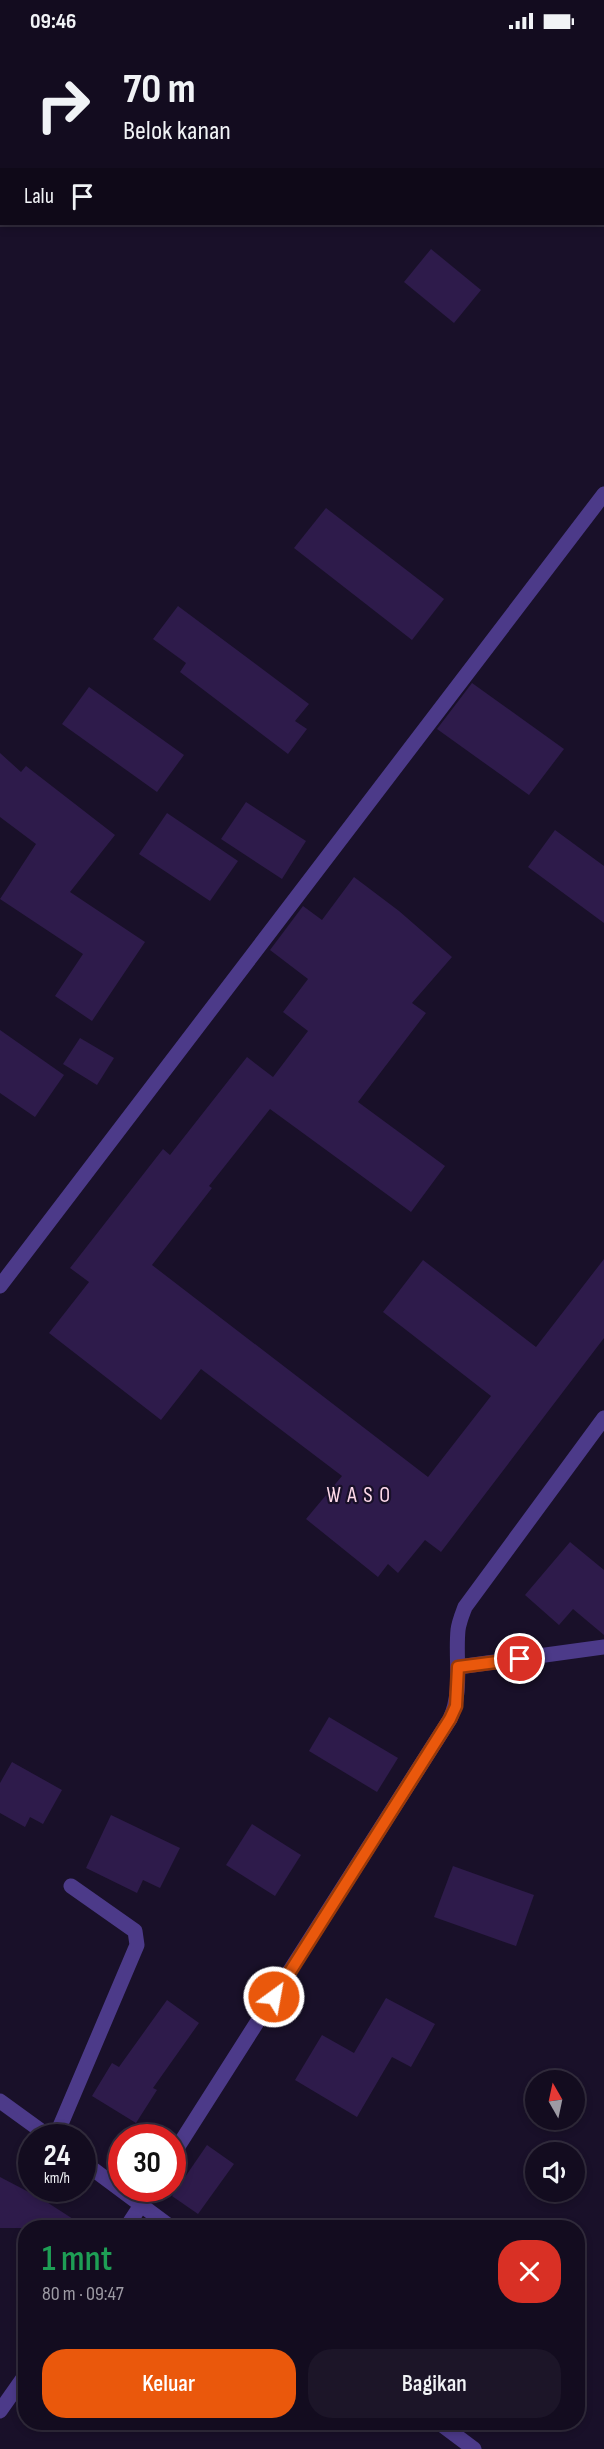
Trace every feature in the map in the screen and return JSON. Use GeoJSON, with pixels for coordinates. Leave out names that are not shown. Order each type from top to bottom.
{"type":"FeatureCollection","features":[{"type":"Feature","properties":{"kind":"street"},"geometry":{"type":"LineString","coordinates":[[0,1286],[604,494]]}},
{"type":"Feature","properties":{"kind":"street"},"geometry":{"type":"LineString","coordinates":[[186,2134],[450,1719],[456,1706],[458,1629],[465,1607],[604,1418]]}},
{"type":"Feature","properties":{"kind":"street"},"geometry":{"type":"LineString","coordinates":[[458,1667],[604,1647]]}},
{"type":"Feature","properties":{"kind":"street"},"geometry":{"type":"LineString","coordinates":[[59,2124],[137,1945],[135,1931],[71,1886]]}},
{"type":"Feature","properties":{"kind":"street"},"geometry":{"type":"LineString","coordinates":[[0,2101],[33,2124]]}},
{"type":"Feature","properties":{"kind":"street"},"geometry":{"type":"LineString","coordinates":[[96,2171],[161,2220]]}},
{"type":"Feature","properties":{"kind":"street"},"geometry":{"type":"LineString","coordinates":[[131,2220],[143,2202]]}},
{"type":"Feature","properties":{"kind":"street"},"geometry":{"type":"LineString","coordinates":[[0,2410],[18,2385]]}},
{"type":"Feature","properties":{"kind":"street"},"geometry":{"type":"LineString","coordinates":[[449,2430],[474,2449]]}},
{"type":"Feature","properties":{"kind":"building"},"geometry":{"type":"Polygon","coordinates":[[[431,249],[481,290],[454,323],[404,282],[431,249]]]}},
{"type":"Feature","properties":{"kind":"building"},"geometry":{"type":"Polygon","coordinates":[[[326,508],[444,599],[412,640],[294,548],[326,508]]]}},
{"type":"Feature","properties":{"kind":"building"},"geometry":{"type":"Polygon","coordinates":[[[178,606],[309,704],[295,721],[307,729],[288,754],[180,672],[186,663],[153,639],[178,606]]]}},
{"type":"Feature","properties":{"kind":"building"},"geometry":{"type":"Polygon","coordinates":[[[472,683],[564,749],[529,795],[437,729],[472,683]]]}},
{"type":"Feature","properties":{"kind":"building"},"geometry":{"type":"Polygon","coordinates":[[[89,687],[184,755],[157,792],[62,724],[89,687]]]}},
{"type":"Feature","properties":{"kind":"building"},"geometry":{"type":"Polygon","coordinates":[[[0,753],[21,772],[26,766],[115,835],[70,892],[145,942],[92,1021],[55,996],[83,954],[0,899],[36,844],[0,817],[0,753]]]}},
{"type":"Feature","properties":{"kind":"building"},"geometry":{"type":"Polygon","coordinates":[[[246,802],[306,841],[282,879],[221,839],[246,802]]]}},
{"type":"Feature","properties":{"kind":"building"},"geometry":{"type":"Polygon","coordinates":[[[167,813],[238,861],[210,901],[139,854],[167,813]]]}},
{"type":"Feature","properties":{"kind":"building"},"geometry":{"type":"Polygon","coordinates":[[[555,830],[604,866],[604,923],[528,867],[555,830]]]}},
{"type":"Feature","properties":{"kind":"building"},"geometry":{"type":"Polygon","coordinates":[[[354,877],[399,911],[452,957],[412,1003],[426,1013],[358,1102],[445,1166],[411,1212],[270,1109],[209,1186],[212,1188],[152,1265],[428,1477],[491,1396],[383,1312],[423,1260],[536,1347],[604,1259],[604,1338],[441,1552],[425,1540],[398,1573],[388,1564],[378,1577],[306,1519],[342,1476],[201,1369],[161,1420],[49,1333],[89,1282],[70,1268],[163,1149],[170,1155],[247,1057],[273,1077],[308,1031],[283,1012],[308,979],[270,950],[303,906],[322,920],[354,877]]]}},
{"type":"Feature","properties":{"kind":"building"},"geometry":{"type":"Polygon","coordinates":[[[0,1030],[64,1075],[35,1117],[0,1093],[0,1030]]]}},
{"type":"Feature","properties":{"kind":"building"},"geometry":{"type":"Polygon","coordinates":[[[80,1038],[114,1058],[97,1085],[63,1064],[80,1038]]]}},
{"type":"Feature","properties":{"kind":"building"},"geometry":{"type":"Polygon","coordinates":[[[570,1542],[604,1570],[604,1635],[573,1609],[559,1625],[525,1595],[570,1542]]]}},
{"type":"Feature","properties":{"kind":"building"},"geometry":{"type":"Polygon","coordinates":[[[329,1717],[398,1758],[377,1792],[309,1751],[329,1717]]]}},
{"type":"Feature","properties":{"kind":"building"},"geometry":{"type":"Polygon","coordinates":[[[12,1762],[62,1790],[43,1824],[30,1817],[25,1827],[0,1813],[0,1783],[12,1762]]]}},
{"type":"Feature","properties":{"kind":"building"},"geometry":{"type":"Polygon","coordinates":[[[111,1815],[180,1848],[160,1888],[143,1880],[137,1893],[86,1868],[111,1815]]]}},
{"type":"Feature","properties":{"kind":"building"},"geometry":{"type":"Polygon","coordinates":[[[252,1824],[301,1855],[275,1896],[226,1865],[252,1824]]]}},
{"type":"Feature","properties":{"kind":"building"},"geometry":{"type":"Polygon","coordinates":[[[453,1866],[534,1895],[516,1946],[434,1917],[453,1866]]]}},
{"type":"Feature","properties":{"kind":"building"},"geometry":{"type":"Polygon","coordinates":[[[386,1998],[435,2024],[411,2067],[392,2057],[357,2117],[295,2080],[322,2035],[354,2053],[386,1998]]]}},
{"type":"Feature","properties":{"kind":"building"},"geometry":{"type":"Polygon","coordinates":[[[167,2000],[199,2023],[153,2088],[157,2090],[136,2123],[92,2096],[112,2063],[119,2067],[167,2000]]]}},
{"type":"Feature","properties":{"kind":"building"},"geometry":{"type":"Polygon","coordinates":[[[207,2145],[234,2164],[198,2214],[181,2202],[186,2202],[186,2176],[207,2145]]]}},
{"type":"Feature","properties":{"kind":"building"},"geometry":{"type":"Polygon","coordinates":[[[0,2177],[18,2186],[18,2202],[47,2202],[75,2220],[18,2220],[18,2228],[0,2228],[0,2177]]]}},
{"type":"Feature","properties":{"kind":"district","name":"W A S O"},"geometry":{"type":"Point","coordinates":[359,1494]}},
{"type":"Feature","properties":{"kind":"route"},"geometry":{"type":"LineString","coordinates":[[274,1997],[450,1719],[456,1706],[458,1667],[520,1659]]}}]}
